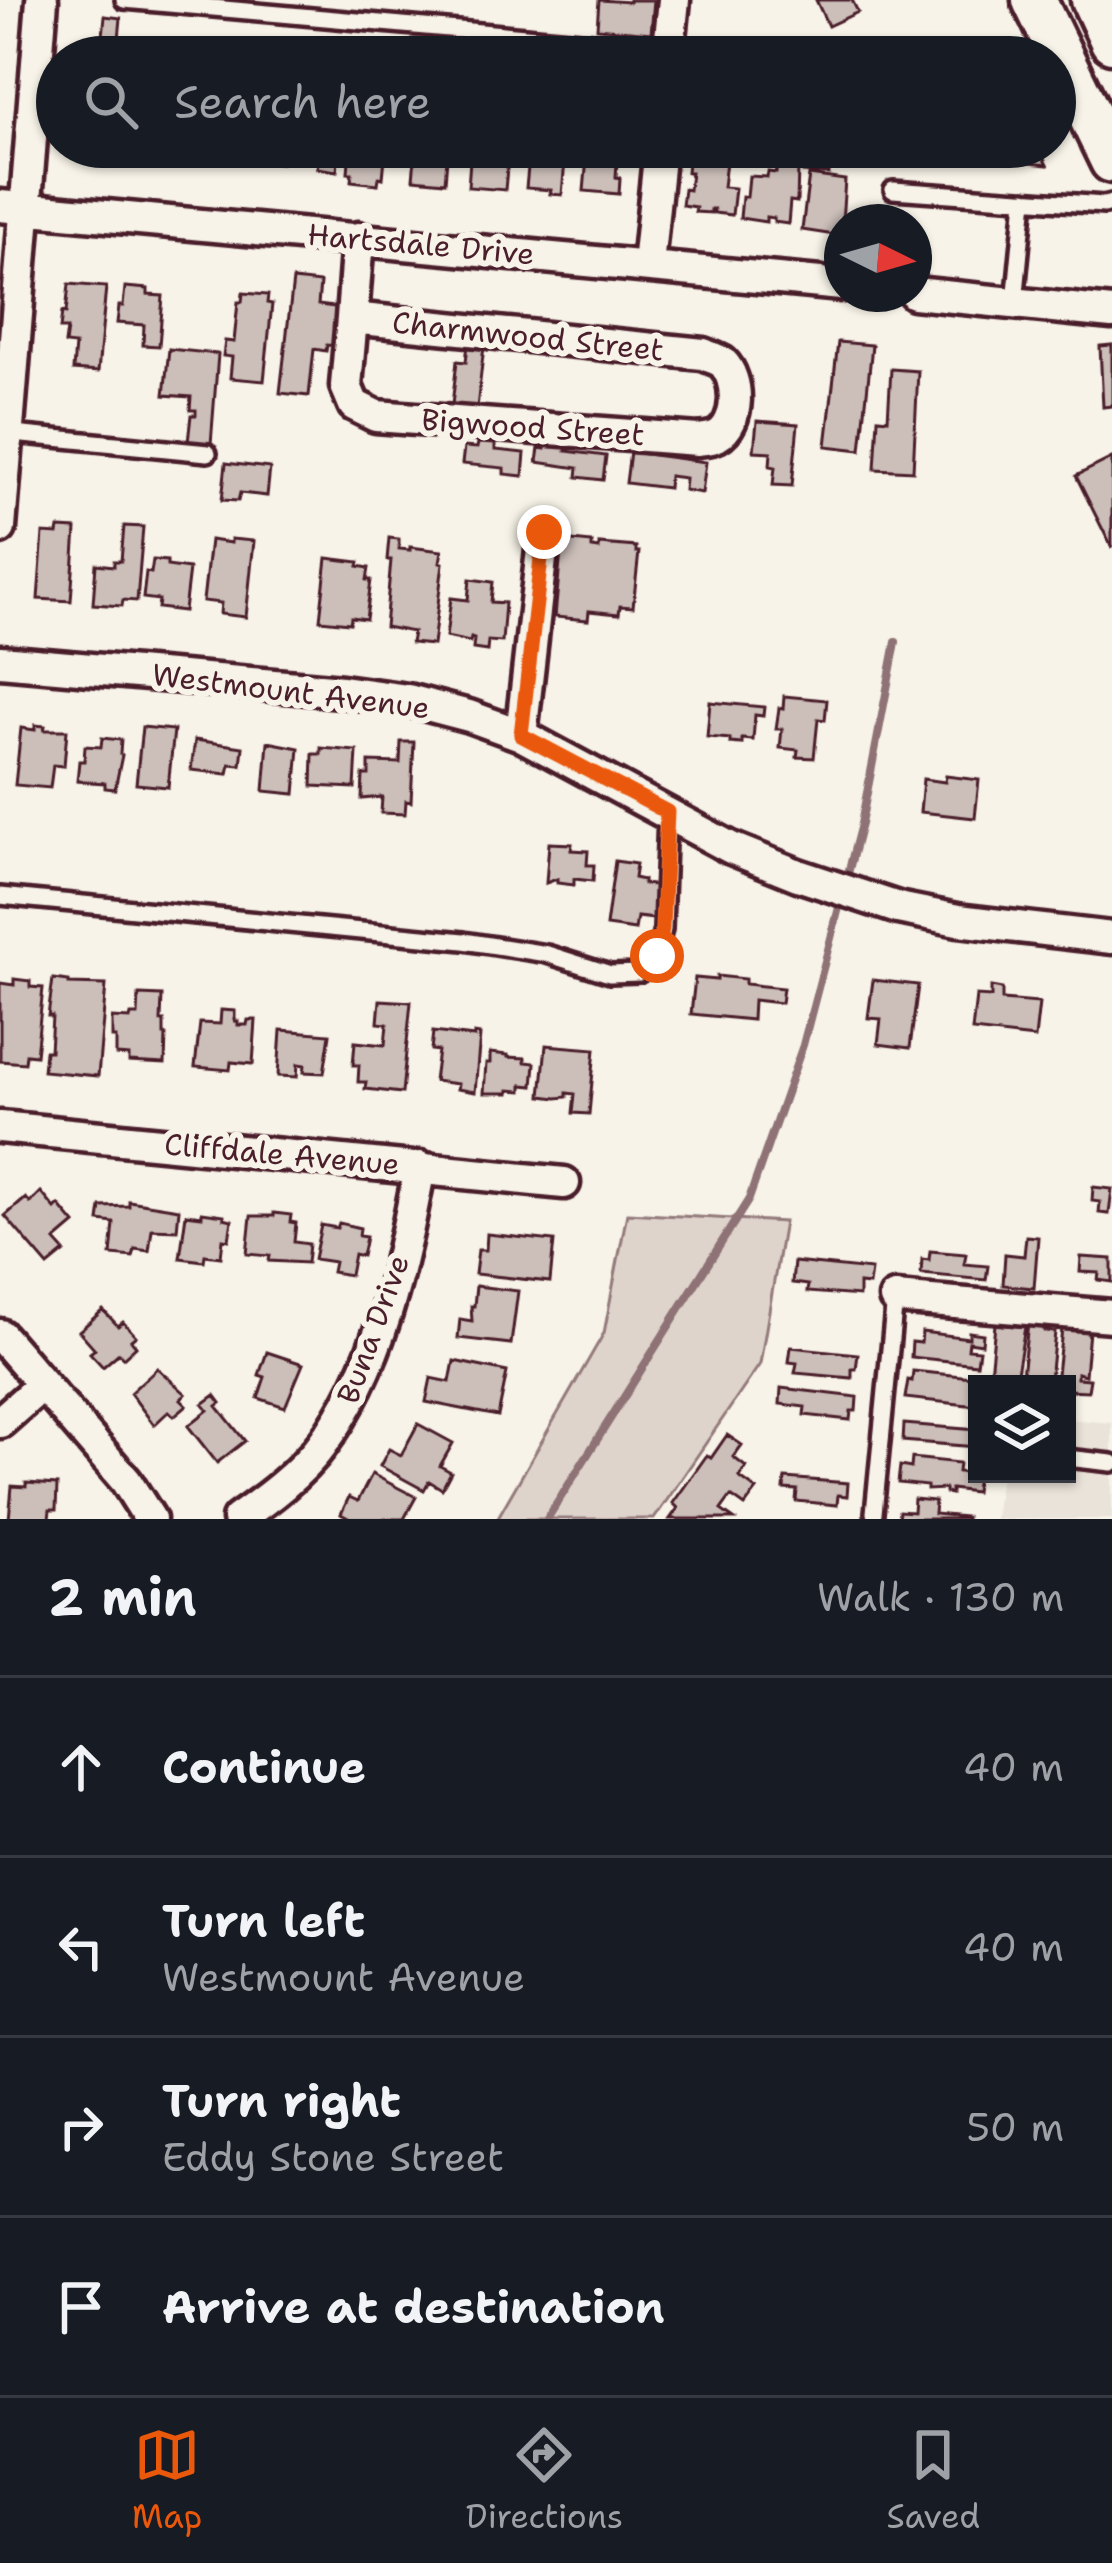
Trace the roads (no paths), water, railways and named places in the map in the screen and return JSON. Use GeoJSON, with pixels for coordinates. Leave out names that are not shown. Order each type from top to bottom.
{"type":"FeatureCollection","features":[{"type":"Feature","properties":{"kind":"main road"},"geometry":{"type":"LineString","coordinates":[[1034,0],[1047,36]]}},
{"type":"Feature","properties":{"kind":"main road"},"geometry":{"type":"LineString","coordinates":[[1093,0],[1112,41]]}},
{"type":"Feature","properties":{"kind":"main road"},"geometry":{"type":"LineString","coordinates":[[1076,101],[1112,160]]}},
{"type":"Feature","properties":{"kind":"street"},"geometry":{"type":"LineString","coordinates":[[37,36],[42,0]]}},
{"type":"Feature","properties":{"kind":"street"},"geometry":{"type":"LineString","coordinates":[[671,36],[674,0]]}},
{"type":"Feature","properties":{"kind":"street"},"geometry":{"type":"LineString","coordinates":[[0,528],[13,207],[36,43]]}},
{"type":"Feature","properties":{"kind":"street"},"geometry":{"type":"LineString","coordinates":[[648,266],[658,168]]}},
{"type":"Feature","properties":{"kind":"street","name":"Hartsdale Drive"},"geometry":{"type":"LineString","coordinates":[[13,207],[824,283]]}},
{"type":"Feature","properties":{"kind":"street"},"geometry":{"type":"LineString","coordinates":[[352,318],[358,238]]}},
{"type":"Feature","properties":{"kind":"street"},"geometry":{"type":"LineString","coordinates":[[932,295],[1112,313]]}},
{"type":"Feature","properties":{"kind":"street","name":"Charmwood Street"},"geometry":{"type":"LineString","coordinates":[[354,406],[346,386],[352,318],[703,354],[720,360],[733,379],[734,406],[728,427],[715,438]]}},
{"type":"Feature","properties":{"kind":"street","name":"Bigwood Street"},"geometry":{"type":"LineString","coordinates":[[354,406],[376,416],[715,438]]}},
{"type":"Feature","properties":{"kind":"street"},"geometry":{"type":"LineString","coordinates":[[521,735],[544,532]]}},
{"type":"Feature","properties":{"kind":"street","name":"Westmount Avenue"},"geometry":{"type":"LineString","coordinates":[[0,661],[408,700],[521,735],[731,848],[798,875],[898,908],[1112,938]]}},
{"type":"Feature","properties":{"kind":"street","name":"Cliffdale Avenue"},"geometry":{"type":"LineString","coordinates":[[0,1127],[564,1183]]}},
{"type":"Feature","properties":{"kind":"street","name":"Buna Drive"},"geometry":{"type":"LineString","coordinates":[[238,1519],[286,1484],[340,1418],[391,1299],[420,1167]]}},
{"type":"Feature","properties":{"kind":"street"},"geometry":{"type":"LineString","coordinates":[[895,1298],[1112,1316]]}},
{"type":"Feature","properties":{"kind":"street"},"geometry":{"type":"LineString","coordinates":[[0,1336],[117,1470],[150,1519]]}},
{"type":"Feature","properties":{"kind":"street"},"geometry":{"type":"LineString","coordinates":[[0,1422],[41,1386]]}},
{"type":"Feature","properties":{"kind":"lane"},"geometry":{"type":"LineString","coordinates":[[124,0],[494,36]]}},
{"type":"Feature","properties":{"kind":"lane"},"geometry":{"type":"LineString","coordinates":[[893,190],[1112,203]]}},
{"type":"Feature","properties":{"kind":"lane"},"geometry":{"type":"LineString","coordinates":[[1015,303],[1025,199]]}},
{"type":"Feature","properties":{"kind":"lane"},"geometry":{"type":"LineString","coordinates":[[4,433],[208,453]]}},
{"type":"Feature","properties":{"kind":"lane"},"geometry":{"type":"LineString","coordinates":[[0,896],[464,940],[548,954],[610,974],[640,973],[657,956],[662,929],[667,812]]}},
{"type":"Feature","properties":{"kind":"lane"},"geometry":{"type":"LineString","coordinates":[[874,1513],[895,1298]]}},
{"type":"Feature","properties":{"kind":"lane"},"geometry":{"type":"LineString","coordinates":[[1076,1459],[1112,1463]]}},
{"type":"Feature","properties":{"kind":"waterway"},"geometry":{"type":"LineString","coordinates":[[846,881],[896,642]]}},
{"type":"Feature","properties":{"kind":"waterway"},"geometry":{"type":"LineString","coordinates":[[547,1519],[749,1199],[803,1045],[842,896]]}}]}
